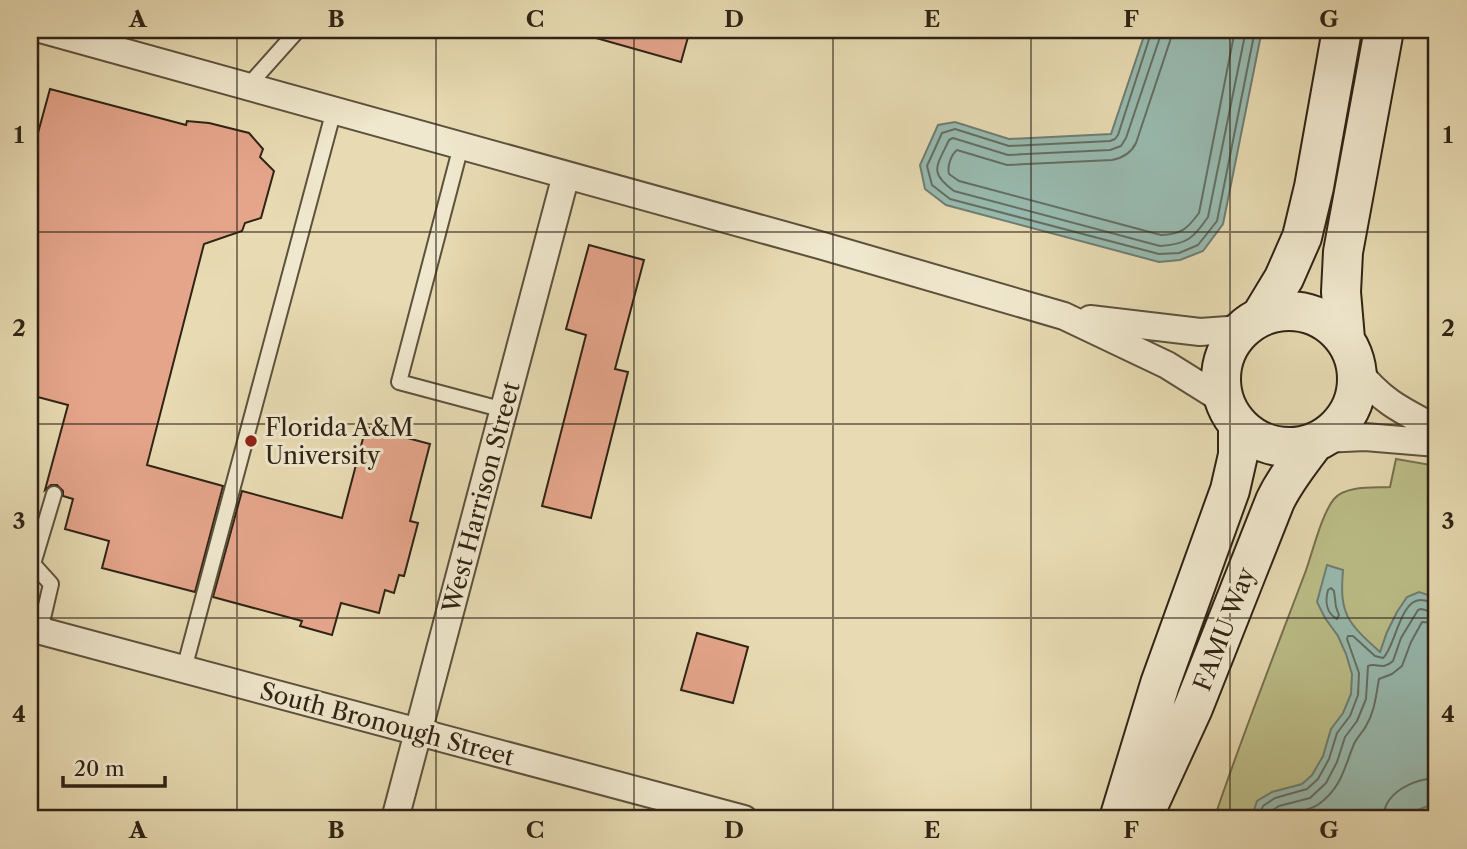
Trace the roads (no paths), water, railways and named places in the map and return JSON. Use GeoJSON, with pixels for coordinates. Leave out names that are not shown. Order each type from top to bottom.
{"type":"FeatureCollection","features":[{"type":"Feature","properties":{"kind":"street"},"geometry":{"type":"LineString","coordinates":[[44,30],[823,246],[1064,316],[1189,377],[1260,442],[1273,446],[1300,447],[1318,441],[1365,437],[1437,443]]}},
{"type":"Feature","properties":{"kind":"street","name":"FAMU Way"},"geometry":{"type":"LineString","coordinates":[[1119,819],[1160,684],[1230,490],[1238,455],[1231,413],[1220,385],[1225,354],[1232,340],[1252,322],[1284,278],[1302,237],[1316,177],[1342,30]]}},
{"type":"Feature","properties":{"kind":"street","name":"FAMU Way"},"geometry":{"type":"LineString","coordinates":[[1142,819],[1193,708],[1283,485],[1318,441],[1334,431],[1343,421],[1355,397],[1341,292],[1343,252],[1384,30]]}},
{"type":"Feature","properties":{"kind":"street","name":"West Harrison Street"},"geometry":{"type":"LineString","coordinates":[[395,819],[566,175]]}},
{"type":"Feature","properties":{"kind":"street"},"geometry":{"type":"LineString","coordinates":[[1064,316],[1188,331],[1221,331],[1277,312],[1292,310],[1307,313],[1334,327],[1381,397],[1437,429]]}},
{"type":"Feature","properties":{"kind":"street","name":"South Bronough Street"},"geometry":{"type":"LineString","coordinates":[[35,629],[744,819]]}},
{"type":"Feature","properties":{"kind":"lane"},"geometry":{"type":"LineString","coordinates":[[248,86],[298,30]]}},
{"type":"Feature","properties":{"kind":"lane"},"geometry":{"type":"LineString","coordinates":[[184,670],[334,110]]}},
{"type":"Feature","properties":{"kind":"lane"},"geometry":{"type":"LineString","coordinates":[[461,146],[399,382],[504,410]]}},
{"type":"Feature","properties":{"kind":"lane"},"geometry":{"type":"LineString","coordinates":[[35,629],[51,584],[33,564],[54,494]]}},
{"type":"Feature","properties":{"kind":"water"},"geometry":{"type":"Polygon","coordinates":[[[1146,30],[1262,30],[1223,224],[1203,251],[1180,260],[1159,262],[946,205],[925,189],[920,165],[938,125],[955,122],[1009,139],[1111,134],[1146,30]]]}},
{"type":"Feature","properties":{"kind":"water"},"geometry":{"type":"Polygon","coordinates":[[[1327,565],[1343,570],[1343,598],[1348,617],[1380,652],[1387,632],[1407,597],[1419,592],[1437,598],[1437,804],[1420,809],[1407,819],[1251,819],[1257,801],[1272,792],[1302,784],[1312,775],[1323,756],[1331,729],[1343,713],[1351,694],[1352,674],[1346,654],[1317,602],[1327,565]]]}},
{"type":"Feature","properties":{"kind":"place","name":"Florida A&M University"},"geometry":{"type":"Point","coordinates":[251,441]}}]}
